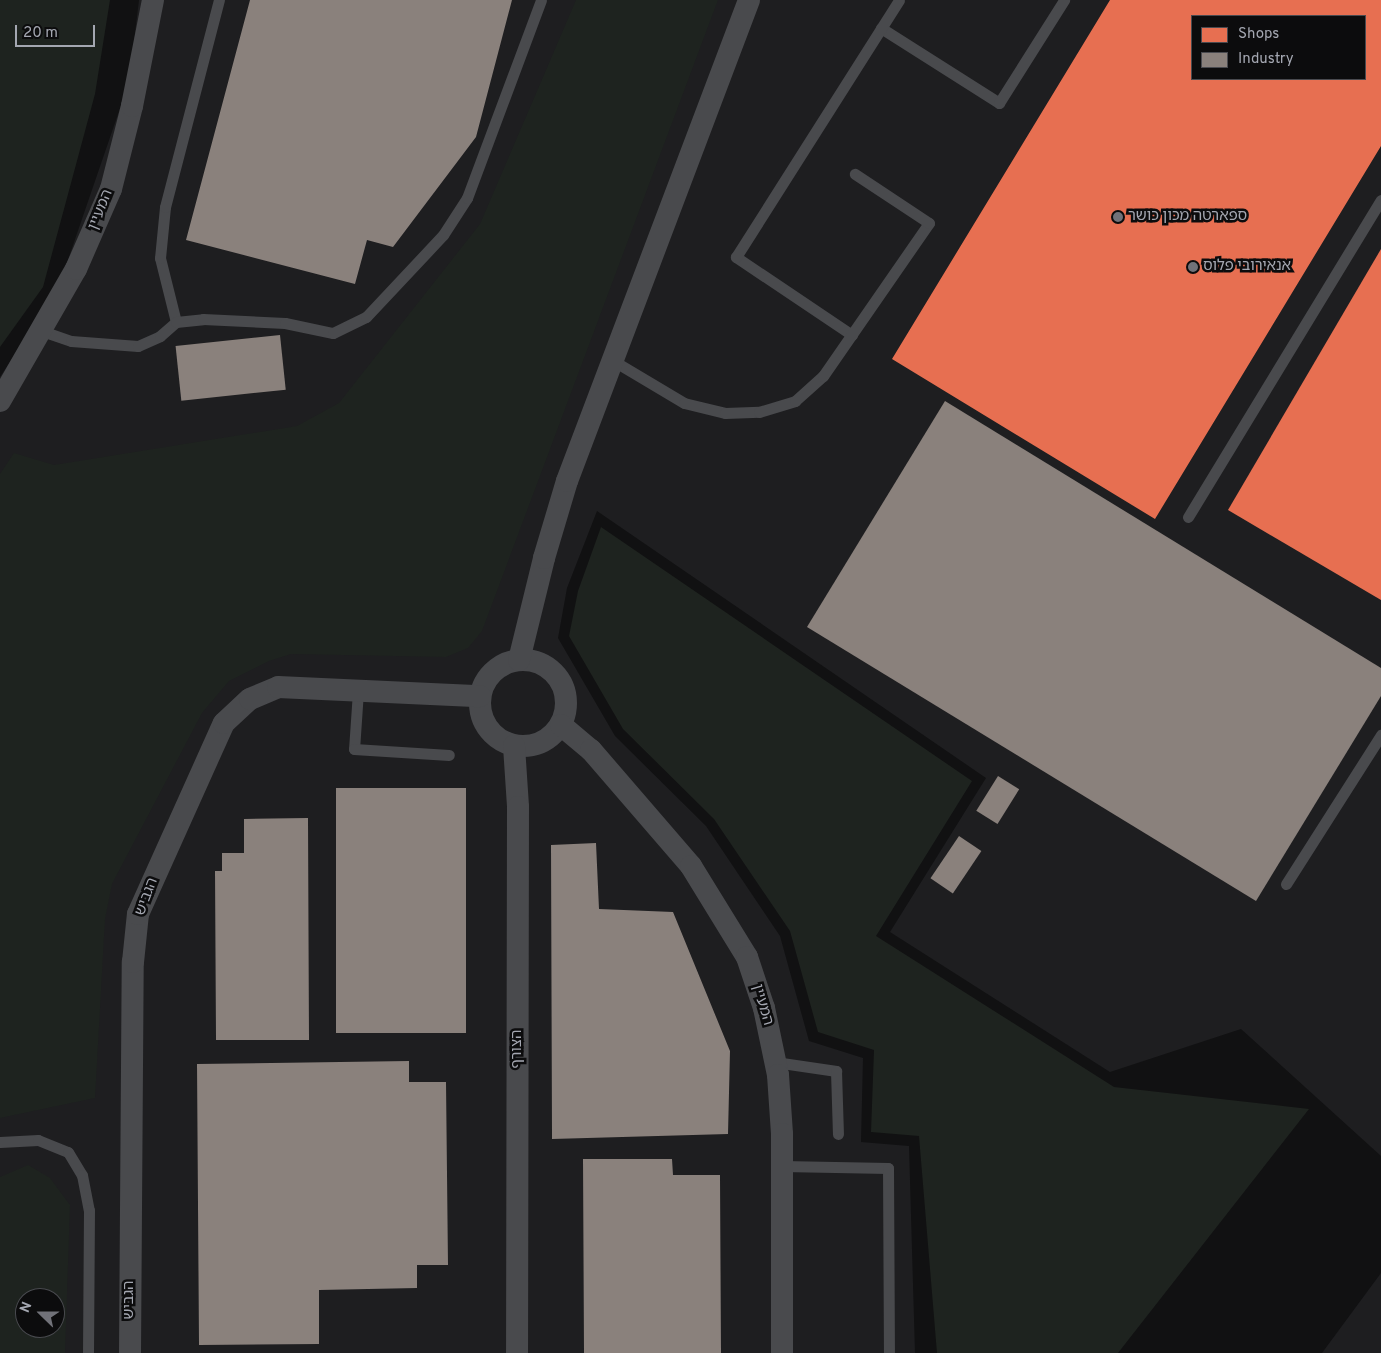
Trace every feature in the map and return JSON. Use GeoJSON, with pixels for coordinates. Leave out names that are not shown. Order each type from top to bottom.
{"type":"FeatureCollection","features":[{"type":"Feature","properties":{"kind":"street","name":"המעיין"},"geometry":{"type":"LineString","coordinates":[[0,401],[42,332],[76,269],[111,188],[132,106],[153,0]]}},
{"type":"Feature","properties":{"kind":"street"},"geometry":{"type":"LineString","coordinates":[[519,660],[544,558],[567,481],[749,0]]}},
{"type":"Feature","properties":{"kind":"street"},"geometry":{"type":"LineString","coordinates":[[519,660],[533,660],[545,665],[556,674],[563,686],[566,698],[566,712],[561,725],[541,743],[528,746],[514,746],[502,742],[492,733],[484,722],[480,696],[484,683],[493,671],[505,663],[519,660]]}},
{"type":"Feature","properties":{"kind":"street","name":"הגביש"},"geometry":{"type":"LineString","coordinates":[[130,1353],[133,962],[138,914],[224,723],[250,699],[278,687],[480,696]]}},
{"type":"Feature","properties":{"kind":"street","name":"המעיין"},"geometry":{"type":"LineString","coordinates":[[561,725],[590,750],[691,866],[717,905],[747,957],[764,1008],[778,1075],[782,1166],[782,1353]]}},
{"type":"Feature","properties":{"kind":"street","name":"הצורף"},"geometry":{"type":"LineString","coordinates":[[514,746],[518,807],[517,1353]]}},
{"type":"Feature","properties":{"kind":"lane"},"geometry":{"type":"LineString","coordinates":[[176,322],[160,258],[165,207],[219,0]]}},
{"type":"Feature","properties":{"kind":"lane"},"geometry":{"type":"LineString","coordinates":[[42,332],[78,342],[138,346],[160,336],[176,322],[203,319],[284,323],[333,333],[366,317],[444,235],[467,198],[541,0]]}},
{"type":"Feature","properties":{"kind":"lane"},"geometry":{"type":"LineString","coordinates":[[852,335],[736,257],[900,0]]}},
{"type":"Feature","properties":{"kind":"lane"},"geometry":{"type":"LineString","coordinates":[[881,28],[998,103],[1064,0]]}},
{"type":"Feature","properties":{"kind":"lane"},"geometry":{"type":"LineString","coordinates":[[612,360],[684,403],[725,412],[759,412],[795,401],[823,376],[929,223],[856,174]]}},
{"type":"Feature","properties":{"kind":"lane"},"geometry":{"type":"LineString","coordinates":[[1188,517],[1381,200]]}},
{"type":"Feature","properties":{"kind":"lane"},"geometry":{"type":"LineString","coordinates":[[358,691],[354,749],[449,755]]}},
{"type":"Feature","properties":{"kind":"lane"},"geometry":{"type":"LineString","coordinates":[[1286,884],[1381,735]]}},
{"type":"Feature","properties":{"kind":"lane"},"geometry":{"type":"LineString","coordinates":[[776,1062],[836,1071],[838,1134]]}},
{"type":"Feature","properties":{"kind":"lane"},"geometry":{"type":"LineString","coordinates":[[2,1144],[38,1140],[68,1152],[82,1175],[89,1210],[88,1353]]}},
{"type":"Feature","properties":{"kind":"lane"},"geometry":{"type":"LineString","coordinates":[[782,1166],[888,1168],[889,1353]]}},
{"type":"Feature","properties":{"kind":"shaded area"},"geometry":{"type":"Polygon","coordinates":[[[0,0],[110,0],[95,94],[43,287],[0,347],[0,0]]]}},
{"type":"Feature","properties":{"kind":"shaded area"},"geometry":{"type":"Polygon","coordinates":[[[139,0],[1381,0],[1381,1156],[1241,1029],[1110,1072],[890,932],[986,778],[597,511],[567,588],[558,638],[615,736],[706,826],[780,936],[809,1041],[863,1058],[861,1142],[909,1146],[915,1353],[0,1353],[0,377],[59,286],[129,82],[139,0]]]}},
{"type":"Feature","properties":{"kind":"shaded area"},"geometry":{"type":"Polygon","coordinates":[[[576,0],[718,0],[482,631],[468,648],[446,657],[291,654],[269,661],[229,681],[202,713],[112,884],[105,919],[95,1098],[0,1118],[0,474],[14,453],[54,465],[297,426],[339,403],[480,224],[576,0]]]}},
{"type":"Feature","properties":{"kind":"shaded area"},"geometry":{"type":"Polygon","coordinates":[[[601,527],[972,781],[876,936],[1114,1087],[1309,1109],[1118,1353],[937,1353],[919,1136],[871,1132],[874,1050],[818,1032],[790,931],[714,819],[623,729],[569,636],[578,591],[601,527]]]}},
{"type":"Feature","properties":{"kind":"shaded area"},"geometry":{"type":"Polygon","coordinates":[[[28,1165],[50,1178],[70,1205],[65,1353],[0,1353],[0,1177],[28,1165]]]}},
{"type":"Feature","properties":{"kind":"shaded area"},"geometry":{"type":"Polygon","coordinates":[[[1381,1273],[1381,1353],[1322,1353],[1381,1273]]]}},
{"type":"Feature","properties":{"kind":"building: Shops"},"geometry":{"type":"Polygon","coordinates":[[[1110,0],[1381,0],[1381,146],[1155,519],[892,359],[1110,0]]]}},
{"type":"Feature","properties":{"kind":"building: Shops"},"geometry":{"type":"Polygon","coordinates":[[[1381,249],[1381,600],[1228,510],[1381,249]]]}},
{"type":"Feature","properties":{"kind":"building: Industry"},"geometry":{"type":"Polygon","coordinates":[[[250,0],[512,0],[476,137],[393,247],[367,240],[355,284],[186,240],[250,0]]]}},
{"type":"Feature","properties":{"kind":"building: Industry"},"geometry":{"type":"Polygon","coordinates":[[[280,335],[286,390],[181,401],[176,346],[280,335]]]}},
{"type":"Feature","properties":{"kind":"building: Industry"},"geometry":{"type":"Polygon","coordinates":[[[945,401],[1381,668],[1381,696],[1256,901],[807,627],[945,401]]]}},
{"type":"Feature","properties":{"kind":"building: Industry"},"geometry":{"type":"Polygon","coordinates":[[[998,776],[1019,789],[997,824],[976,811],[998,776]]]}},
{"type":"Feature","properties":{"kind":"building: Industry"},"geometry":{"type":"Polygon","coordinates":[[[336,788],[466,788],[466,1033],[336,1033],[336,788]]]}},
{"type":"Feature","properties":{"kind":"building: Industry"},"geometry":{"type":"Polygon","coordinates":[[[308,818],[309,1040],[216,1040],[215,871],[222,871],[222,853],[244,853],[244,819],[308,818]]]}},
{"type":"Feature","properties":{"kind":"building: Industry"},"geometry":{"type":"Polygon","coordinates":[[[959,836],[981,851],[953,893],[930,878],[959,836]]]}},
{"type":"Feature","properties":{"kind":"building: Industry"},"geometry":{"type":"Polygon","coordinates":[[[596,843],[599,909],[673,912],[730,1051],[728,1134],[552,1139],[551,845],[596,843]]]}},
{"type":"Feature","properties":{"kind":"building: Industry"},"geometry":{"type":"Polygon","coordinates":[[[409,1061],[409,1082],[446,1082],[448,1265],[417,1265],[417,1288],[319,1290],[319,1344],[199,1345],[197,1064],[409,1061]]]}},
{"type":"Feature","properties":{"kind":"building: Industry"},"geometry":{"type":"Polygon","coordinates":[[[583,1159],[672,1159],[673,1175],[720,1175],[721,1353],[584,1353],[583,1159]]]}},
{"type":"Feature","properties":{"kind":"place","name":"ספארטה מכון כושר"},"geometry":{"type":"Point","coordinates":[1118,217]}},
{"type":"Feature","properties":{"kind":"place","name":"אנאירובי פלוס"},"geometry":{"type":"Point","coordinates":[1193,267]}}]}
